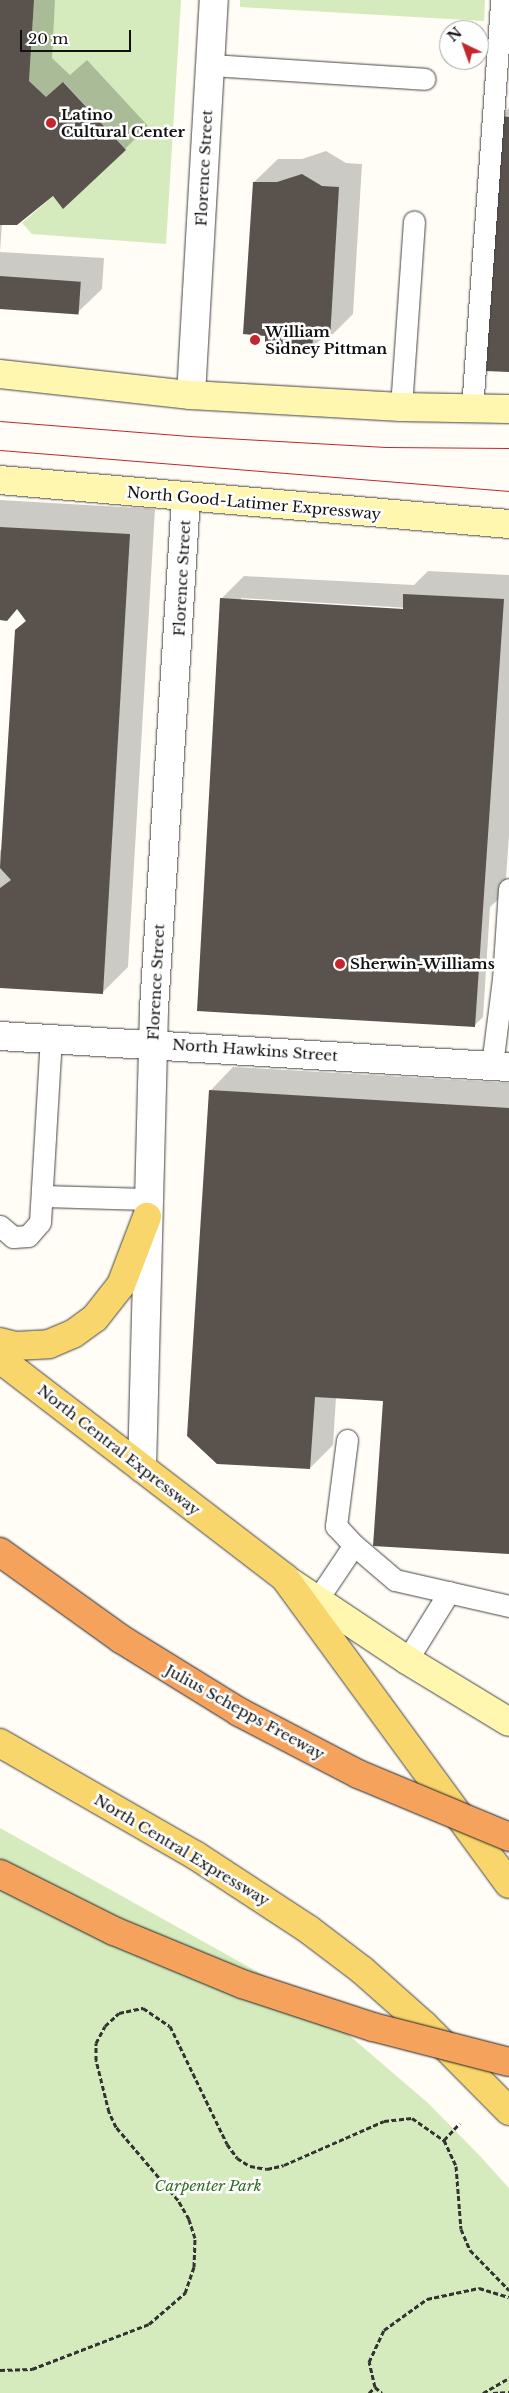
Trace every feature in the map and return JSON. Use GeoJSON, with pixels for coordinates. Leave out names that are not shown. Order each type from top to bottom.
{"type":"FeatureCollection","features":[{"type":"Feature","properties":{"kind":"highway","name":"Julius Schepps Freeway"},"geometry":{"type":"LineString","coordinates":[[0,1552],[121,1639],[239,1712],[358,1774],[509,1837]]}},
{"type":"Feature","properties":{"kind":"highway"},"geometry":{"type":"LineString","coordinates":[[0,1874],[114,1930],[242,1984],[373,2027],[509,2062]]}},
{"type":"Feature","properties":{"kind":"main road"},"geometry":{"type":"LineString","coordinates":[[0,374],[192,395],[401,407],[509,409]]}},
{"type":"Feature","properties":{"kind":"main road","name":"North Good-Latimer Expressway"},"geometry":{"type":"LineString","coordinates":[[0,480],[509,524]]}},
{"type":"Feature","properties":{"kind":"main road"},"geometry":{"type":"LineString","coordinates":[[0,1342],[15,1346],[49,1344],[73,1334],[95,1318],[121,1285],[147,1208]]}},
{"type":"Feature","properties":{"kind":"main road","name":"North Central Expressway"},"geometry":{"type":"LineString","coordinates":[[0,1359],[285,1578],[407,1660],[509,1722]]}},
{"type":"Feature","properties":{"kind":"main road","name":"North Central Expressway"},"geometry":{"type":"LineString","coordinates":[[285,1578],[509,1884]]}},
{"type":"Feature","properties":{"kind":"main road","name":"North Central Expressway"},"geometry":{"type":"LineString","coordinates":[[0,1743],[195,1855],[308,1929],[362,1970],[424,2026],[509,2111]]}},
{"type":"Feature","properties":{"kind":"street","name":"Florence Street"},"geometry":{"type":"LineString","coordinates":[[192,395],[214,0]]}},
{"type":"Feature","properties":{"kind":"street","name":"Florence Street"},"geometry":{"type":"LineString","coordinates":[[142,1468],[147,1208],[153,1043],[186,497]]}},
{"type":"Feature","properties":{"kind":"street","name":"North Hawkins Street"},"geometry":{"type":"LineString","coordinates":[[0,1036],[153,1043],[501,1066]]}},
{"type":"Feature","properties":{"kind":"lane"},"geometry":{"type":"LineString","coordinates":[[472,409],[501,0]]}},
{"type":"Feature","properties":{"kind":"lane"},"geometry":{"type":"LineString","coordinates":[[210,65],[425,79]]}},
{"type":"Feature","properties":{"kind":"lane"},"geometry":{"type":"LineString","coordinates":[[401,407],[414,221]]}},
{"type":"Feature","properties":{"kind":"lane"},"geometry":{"type":"LineString","coordinates":[[501,1066],[509,890]]}},
{"type":"Feature","properties":{"kind":"lane"},"geometry":{"type":"LineString","coordinates":[[0,1226],[13,1236],[28,1236],[40,1222],[51,1039]]}},
{"type":"Feature","properties":{"kind":"lane"},"geometry":{"type":"LineString","coordinates":[[43,1196],[147,1208]]}},
{"type":"Feature","properties":{"kind":"lane"},"geometry":{"type":"LineString","coordinates":[[347,1440],[336,1526],[354,1545],[395,1580],[509,1606]]}},
{"type":"Feature","properties":{"kind":"lane"},"geometry":{"type":"LineString","coordinates":[[317,1600],[354,1545]]}},
{"type":"Feature","properties":{"kind":"lane"},"geometry":{"type":"LineString","coordinates":[[407,1660],[449,1592]]}},
{"type":"Feature","properties":{"kind":"path"},"geometry":{"type":"LineString","coordinates":[[0,2370],[32,2369],[149,2324],[185,2293],[194,2267],[195,2238],[178,2200],[126,2140],[109,2112],[96,2060],[96,2042],[105,2026],[119,2013],[144,2008],[170,2026],[227,2144],[237,2158],[250,2166],[267,2169],[284,2165],[384,2122],[412,2118],[444,2140],[456,2166],[461,2229],[470,2250],[509,2290]]}},
{"type":"Feature","properties":{"kind":"path"},"geometry":{"type":"LineString","coordinates":[[444,2140],[460,2123]]}},
{"type":"Feature","properties":{"kind":"path"},"geometry":{"type":"LineString","coordinates":[[382,2393],[375,2387],[369,2362],[384,2330],[427,2299],[479,2288],[509,2297]]}},
{"type":"Feature","properties":{"kind":"path"},"geometry":{"type":"LineString","coordinates":[[483,2393],[509,2378]]}},
{"type":"Feature","properties":{"kind":"path"},"geometry":{"type":"LineString","coordinates":[[369,2393],[375,2387]]}},
{"type":"Feature","properties":{"kind":"path"},"geometry":{"type":"LineString","coordinates":[[493,2393],[509,2392]]}},
{"type":"Feature","properties":{"kind":"green space"},"geometry":{"type":"Polygon","coordinates":[[[34,0],[181,0],[166,244],[32,234],[22,223],[53,196],[63,208],[126,150],[64,82],[46,97],[29,81],[34,0]]]}},
{"type":"Feature","properties":{"kind":"green space"},"geometry":{"type":"Polygon","coordinates":[[[240,0],[485,0],[484,20],[240,7],[240,0]]]}},
{"type":"Feature","properties":{"kind":"green space","name":"Carpenter Park"},"geometry":{"type":"Polygon","coordinates":[[[0,1828],[308,2000],[428,2103],[509,2188],[509,2393],[0,2393],[0,1828]]]}},
{"type":"Feature","properties":{"kind":"building","name":"Latino Cultural Center"},"geometry":{"type":"Polygon","coordinates":[[[0,0],[34,0],[29,81],[46,97],[63,82],[126,150],[63,209],[53,196],[17,225],[0,225],[0,0]]]}},
{"type":"Feature","properties":{"kind":"building"},"geometry":{"type":"Polygon","coordinates":[[[498,116],[509,117],[509,372],[486,371],[498,116]]]}},
{"type":"Feature","properties":{"kind":"building"},"geometry":{"type":"Polygon","coordinates":[[[302,174],[322,186],[339,187],[330,339],[313,338],[312,350],[265,346],[265,336],[243,334],[253,182],[277,182],[302,174]]]}},
{"type":"Feature","properties":{"kind":"building"},"geometry":{"type":"Polygon","coordinates":[[[0,276],[81,282],[79,315],[0,309],[0,276]]]}},
{"type":"Feature","properties":{"kind":"building"},"geometry":{"type":"Polygon","coordinates":[[[0,527],[130,534],[103,994],[0,988],[0,888],[11,880],[0,868],[15,630],[26,621],[17,609],[7,621],[0,620],[0,527]]]}},
{"type":"Feature","properties":{"kind":"building"},"geometry":{"type":"Polygon","coordinates":[[[403,594],[504,599],[475,1027],[197,1011],[220,598],[403,609],[403,594]]]}},
{"type":"Feature","properties":{"kind":"building"},"geometry":{"type":"Polygon","coordinates":[[[209,1090],[509,1108],[509,1554],[373,1546],[383,1401],[315,1397],[310,1469],[217,1464],[187,1436],[209,1090]]]}},
{"type":"Feature","properties":{"kind":"tram line"},"geometry":{"type":"LineString","coordinates":[[0,421],[189,436],[386,447],[509,448]]}},
{"type":"Feature","properties":{"kind":"tram line"},"geometry":{"type":"LineString","coordinates":[[0,450],[509,491]]}},
{"type":"Feature","properties":{"kind":"place","name":"Latino Cultural Center"},"geometry":{"type":"Point","coordinates":[51,123]}},
{"type":"Feature","properties":{"kind":"place","name":"William Sidney Pittman"},"geometry":{"type":"Point","coordinates":[255,340]}},
{"type":"Feature","properties":{"kind":"place","name":"Sherwin-Williams"},"geometry":{"type":"Point","coordinates":[340,964]}}]}
